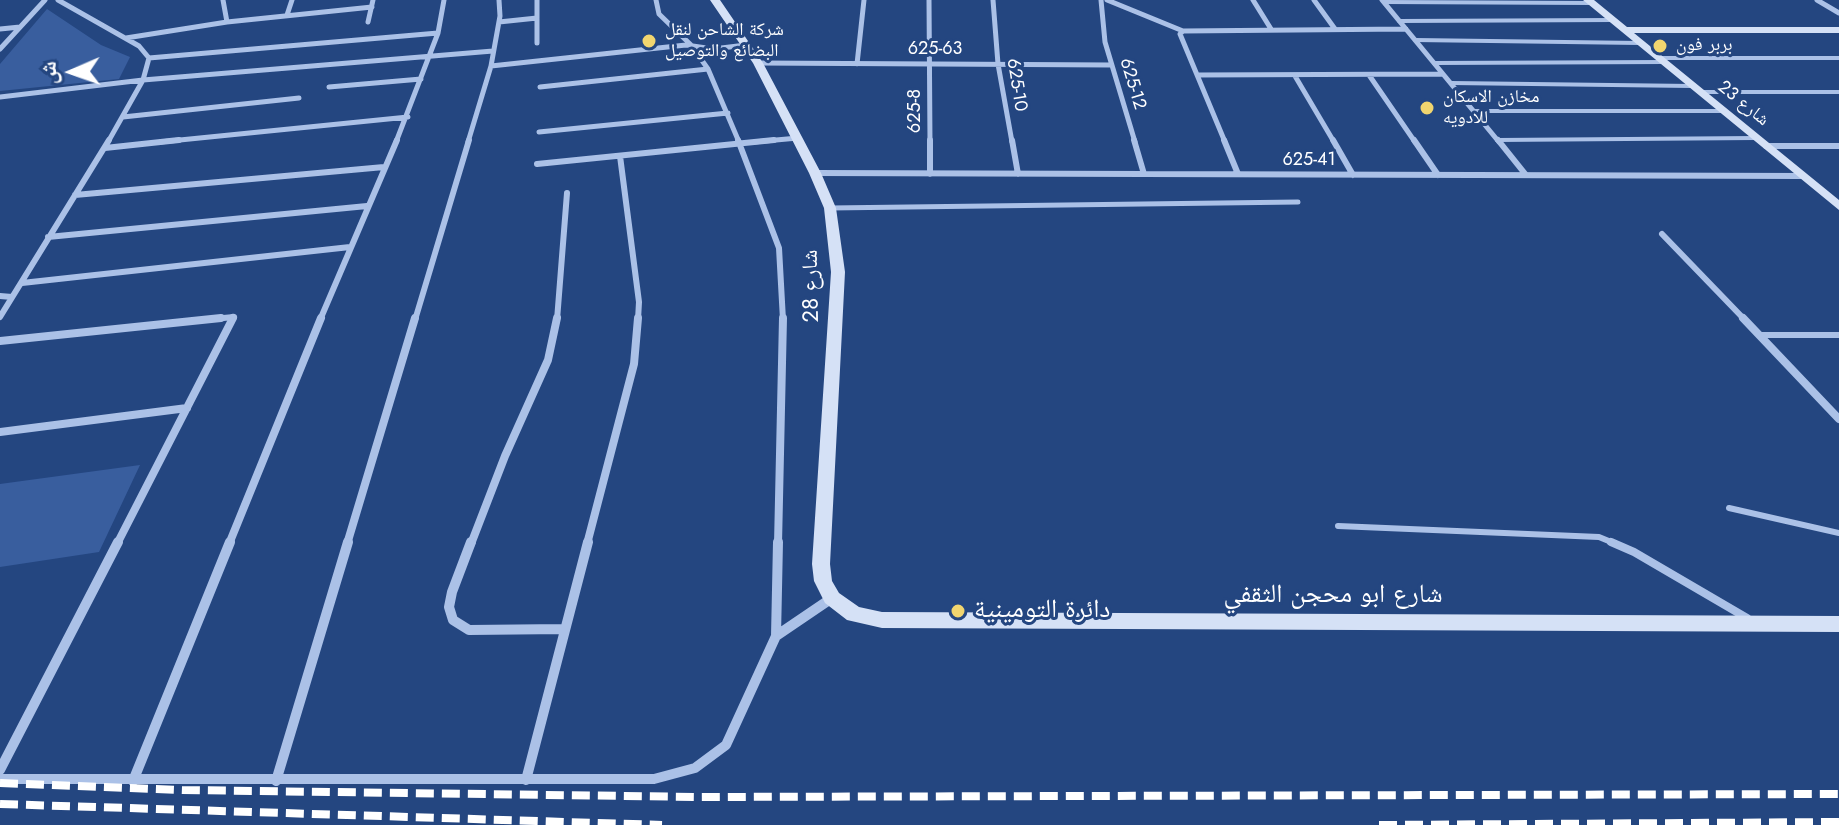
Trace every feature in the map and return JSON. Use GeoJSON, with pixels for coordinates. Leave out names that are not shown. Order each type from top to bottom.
{"type":"FeatureCollection","features":[{"type":"Feature","properties":{"kind":"street"},"geometry":{"type":"LineString","coordinates":[[0,49],[45,0]]}},
{"type":"Feature","properties":{"kind":"street"},"geometry":{"type":"LineString","coordinates":[[58,0],[139,46],[149,58]]}},
{"type":"Feature","properties":{"kind":"street"},"geometry":{"type":"LineString","coordinates":[[223,0],[227,22]]}},
{"type":"Feature","properties":{"kind":"street"},"geometry":{"type":"LineString","coordinates":[[287,15],[292,0]]}},
{"type":"Feature","properties":{"kind":"street"},"geometry":{"type":"LineString","coordinates":[[133,781],[350,247],[408,117],[438,33],[444,0]]}},
{"type":"Feature","properties":{"kind":"street"},"geometry":{"type":"LineString","coordinates":[[276,781],[491,66],[499,22],[499,0]]}},
{"type":"Feature","properties":{"kind":"street"},"geometry":{"type":"LineString","coordinates":[[537,0],[537,43]]}},
{"type":"Feature","properties":{"kind":"street"},"geometry":{"type":"LineString","coordinates":[[0,779],[654,779],[695,768],[726,745],[776,636],[782,267],[779,248],[708,69],[691,45],[659,14],[656,0]]}},
{"type":"Feature","properties":{"kind":"street","name":"شارع 28"},"geometry":{"type":"LineString","coordinates":[[715,0],[758,63],[798,138],[830,208],[838,272],[821,564],[823,581],[832,598]]}},
{"type":"Feature","properties":{"kind":"street"},"geometry":{"type":"LineString","coordinates":[[857,64],[864,0]]}},
{"type":"Feature","properties":{"kind":"street","name":"625-8"},"geometry":{"type":"LineString","coordinates":[[929,0],[930,174]]}},
{"type":"Feature","properties":{"kind":"street","name":"625-10"},"geometry":{"type":"LineString","coordinates":[[993,0],[998,64],[1018,174]]}},
{"type":"Feature","properties":{"kind":"street"},"geometry":{"type":"LineString","coordinates":[[1104,0],[1183,31],[1406,29]]}},
{"type":"Feature","properties":{"kind":"street","name":"625-12"},"geometry":{"type":"LineString","coordinates":[[1104,0],[1105,42],[1144,174]]}},
{"type":"Feature","properties":{"kind":"street"},"geometry":{"type":"LineString","coordinates":[[1253,0],[1271,29]]}},
{"type":"Feature","properties":{"kind":"street"},"geometry":{"type":"LineString","coordinates":[[1314,0],[1335,29]]}},
{"type":"Feature","properties":{"kind":"street"},"geometry":{"type":"LineString","coordinates":[[1817,0],[1839,11]]}},
{"type":"Feature","properties":{"kind":"street"},"geometry":{"type":"LineString","coordinates":[[1383,1],[1526,175]]}},
{"type":"Feature","properties":{"kind":"street","name":"شارع 23"},"geometry":{"type":"LineString","coordinates":[[1590,2],[1837,203]]}},
{"type":"Feature","properties":{"kind":"street"},"geometry":{"type":"LineString","coordinates":[[125,38],[372,3],[368,22]]}},
{"type":"Feature","properties":{"kind":"street"},"geometry":{"type":"LineString","coordinates":[[499,22],[537,18]]}},
{"type":"Feature","properties":{"kind":"street"},"geometry":{"type":"LineString","coordinates":[[0,29],[20,27]]}},
{"type":"Feature","properties":{"kind":"street"},"geometry":{"type":"LineString","coordinates":[[1624,30],[1839,30]]}},
{"type":"Feature","properties":{"kind":"street"},"geometry":{"type":"LineString","coordinates":[[1183,31],[1180,34],[1238,174]]}},
{"type":"Feature","properties":{"kind":"street"},"geometry":{"type":"LineString","coordinates":[[149,58],[438,33]]}},
{"type":"Feature","properties":{"kind":"street"},"geometry":{"type":"LineString","coordinates":[[491,66],[691,45],[713,49],[746,45]]}},
{"type":"Feature","properties":{"kind":"street"},"geometry":{"type":"LineString","coordinates":[[1,98],[143,80],[493,51]]}},
{"type":"Feature","properties":{"kind":"street"},"geometry":{"type":"LineString","coordinates":[[0,317],[123,117],[143,80],[149,58]]}},
{"type":"Feature","properties":{"kind":"street","name":"625-63"},"geometry":{"type":"LineString","coordinates":[[758,63],[1111,65]]}},
{"type":"Feature","properties":{"kind":"street"},"geometry":{"type":"LineString","coordinates":[[540,87],[708,69]]}},
{"type":"Feature","properties":{"kind":"street"},"geometry":{"type":"LineString","coordinates":[[1197,75],[1442,74]]}},
{"type":"Feature","properties":{"kind":"street"},"geometry":{"type":"LineString","coordinates":[[1369,75],[1438,175]]}},
{"type":"Feature","properties":{"kind":"street"},"geometry":{"type":"LineString","coordinates":[[1295,76],[1353,175]]}},
{"type":"Feature","properties":{"kind":"street"},"geometry":{"type":"LineString","coordinates":[[329,87],[421,79]]}},
{"type":"Feature","properties":{"kind":"street"},"geometry":{"type":"LineString","coordinates":[[123,117],[299,98]]}},
{"type":"Feature","properties":{"kind":"street"},"geometry":{"type":"LineString","coordinates":[[539,132],[728,113]]}},
{"type":"Feature","properties":{"kind":"street"},"geometry":{"type":"LineString","coordinates":[[105,148],[408,117]]}},
{"type":"Feature","properties":{"kind":"street"},"geometry":{"type":"LineString","coordinates":[[537,164],[798,138]]}},
{"type":"Feature","properties":{"kind":"street"},"geometry":{"type":"LineString","coordinates":[[1766,146],[1839,146]]}},
{"type":"Feature","properties":{"kind":"street"},"geometry":{"type":"LineString","coordinates":[[526,780],[634,364],[639,302],[620,156]]}},
{"type":"Feature","properties":{"kind":"street"},"geometry":{"type":"LineString","coordinates":[[75,195],[384,167]]}},
{"type":"Feature","properties":{"kind":"street","name":"625-41"},"geometry":{"type":"LineString","coordinates":[[815,173],[1802,176]]}},
{"type":"Feature","properties":{"kind":"street"},"geometry":{"type":"LineString","coordinates":[[564,629],[469,630],[453,620],[449,607],[500,469],[548,360],[556,330],[567,193]]}},
{"type":"Feature","properties":{"kind":"street"},"geometry":{"type":"LineString","coordinates":[[48,237],[367,206]]}},
{"type":"Feature","properties":{"kind":"street"},"geometry":{"type":"LineString","coordinates":[[1662,234],[1839,419]]}},
{"type":"Feature","properties":{"kind":"street"},"geometry":{"type":"LineString","coordinates":[[22,283],[350,247]]}},
{"type":"Feature","properties":{"kind":"street"},"geometry":{"type":"LineString","coordinates":[[0,296],[12,297]]}},
{"type":"Feature","properties":{"kind":"street"},"geometry":{"type":"LineString","coordinates":[[0,341],[234,317],[0,770]]}},
{"type":"Feature","properties":{"kind":"street"},"geometry":{"type":"LineString","coordinates":[[0,432],[187,408]]}},
{"type":"Feature","properties":{"kind":"street"},"geometry":{"type":"LineString","coordinates":[[776,636],[832,598]]}},
{"type":"Feature","properties":{"kind":"street","name":"شارع ابو محجن الثقفي"},"geometry":{"type":"LineString","coordinates":[[832,598],[854,614],[882,620],[1839,624]]}},
{"type":"Feature","properties":{"kind":"lane"},"geometry":{"type":"LineString","coordinates":[[1383,1],[1590,2]]}},
{"type":"Feature","properties":{"kind":"lane"},"geometry":{"type":"LineString","coordinates":[[1399,21],[1613,20]]}},
{"type":"Feature","properties":{"kind":"lane"},"geometry":{"type":"LineString","coordinates":[[1415,40],[1640,43]]}},
{"type":"Feature","properties":{"kind":"lane"},"geometry":{"type":"LineString","coordinates":[[1434,63],[1839,58]]}},
{"type":"Feature","properties":{"kind":"lane"},"geometry":{"type":"LineString","coordinates":[[1451,83],[1839,92]]}},
{"type":"Feature","properties":{"kind":"lane"},"geometry":{"type":"LineString","coordinates":[[1473,111],[1723,111]]}},
{"type":"Feature","properties":{"kind":"lane"},"geometry":{"type":"LineString","coordinates":[[1497,140],[1756,138]]}},
{"type":"Feature","properties":{"kind":"lane"},"geometry":{"type":"LineString","coordinates":[[830,208],[1298,202]]}},
{"type":"Feature","properties":{"kind":"lane"},"geometry":{"type":"LineString","coordinates":[[1759,335],[1839,335]]}},
{"type":"Feature","properties":{"kind":"lane"},"geometry":{"type":"LineString","coordinates":[[1729,508],[1839,533]]}},
{"type":"Feature","properties":{"kind":"lane"},"geometry":{"type":"LineString","coordinates":[[1338,526],[1599,537],[1634,552],[1757,624]]}},
{"type":"Feature","properties":{"kind":"shaded area"},"geometry":{"type":"Polygon","coordinates":[[[47,9],[101,45],[130,57],[119,79],[0,91],[0,64],[47,9]]]}},
{"type":"Feature","properties":{"kind":"shaded area"},"geometry":{"type":"Polygon","coordinates":[[[140,465],[99,552],[0,567],[0,484],[140,465]]]}},
{"type":"Feature","properties":{"kind":"railway"},"geometry":{"type":"LineString","coordinates":[[0,783],[182,790],[701,797],[1839,794]]}},
{"type":"Feature","properties":{"kind":"railway"},"geometry":{"type":"LineString","coordinates":[[0,804],[662,825]]}},
{"type":"Feature","properties":{"kind":"railway"},"geometry":{"type":"LineString","coordinates":[[1379,825],[1839,822]]}},
{"type":"Feature","properties":{"kind":"place","name":"شركة الشاحن لنقل البضائع والتوصيل"},"geometry":{"type":"Point","coordinates":[649,41]}},
{"type":"Feature","properties":{"kind":"place","name":"بربر فون"},"geometry":{"type":"Point","coordinates":[1660,46]}},
{"type":"Feature","properties":{"kind":"place","name":"مخازن الاسكان للادويه"},"geometry":{"type":"Point","coordinates":[1427,108]}},
{"type":"Feature","properties":{"kind":"place","name":"دائرة التومينية"},"geometry":{"type":"Point","coordinates":[958,611]}}]}
